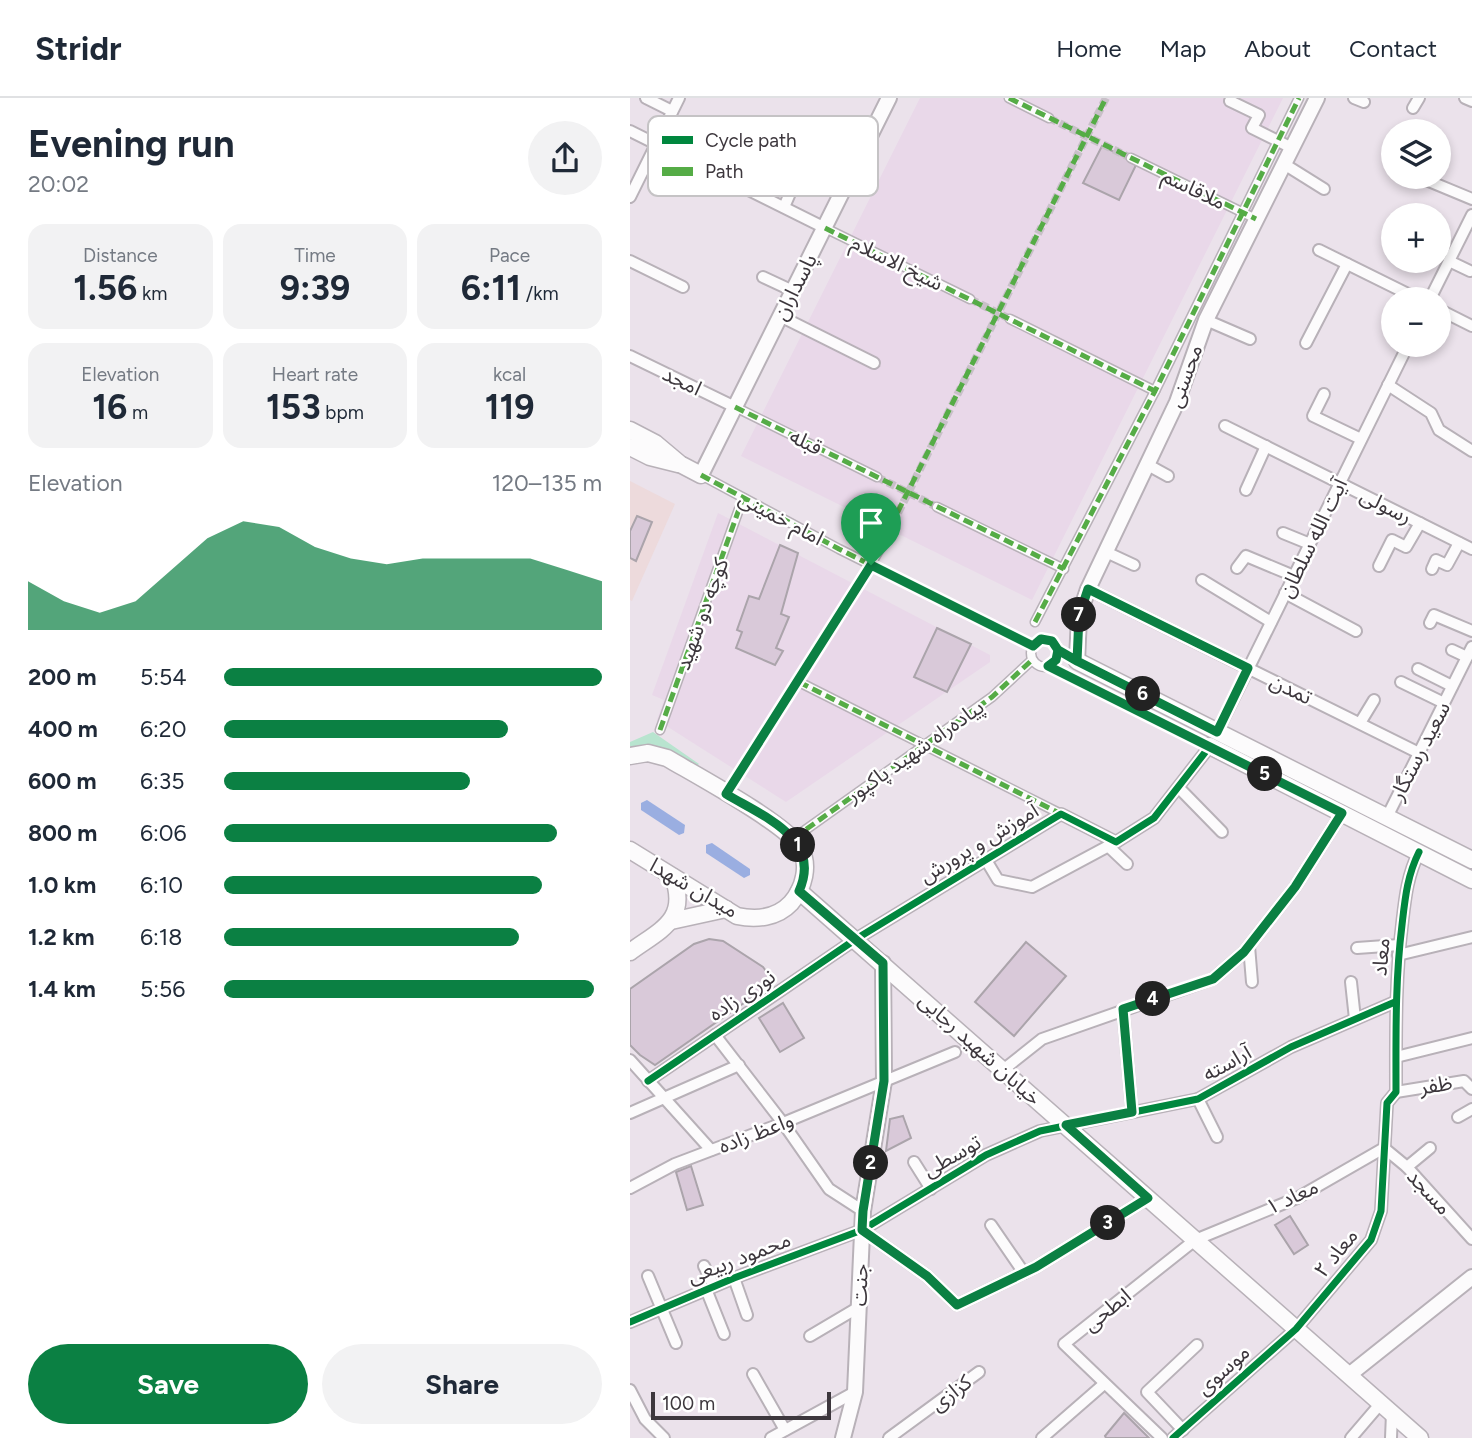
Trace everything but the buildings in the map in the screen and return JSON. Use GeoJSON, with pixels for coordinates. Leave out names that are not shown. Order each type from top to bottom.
{"type":"FeatureCollection","features":[{"type":"Feature","properties":{"kind":"main road"},"geometry":{"type":"LineString","coordinates":[[630,430],[656,443],[680,464]]}},
{"type":"Feature","properties":{"kind":"main road"},"geometry":{"type":"LineString","coordinates":[[630,447],[650,457],[680,464]]}},
{"type":"Feature","properties":{"kind":"main road","name":"امام خمینی"},"geometry":{"type":"LineString","coordinates":[[680,464],[701,475]]}},
{"type":"Feature","properties":{"kind":"main road"},"geometry":{"type":"LineString","coordinates":[[1077,661],[1342,813],[1472,880]]}},
{"type":"Feature","properties":{"kind":"main road"},"geometry":{"type":"LineString","coordinates":[[1214,739],[1470,855]]}},
{"type":"Feature","properties":{"kind":"main road"},"geometry":{"type":"LineString","coordinates":[[630,756],[658,754],[784,830],[801,848],[804,860],[803,882],[799,891]]}},
{"type":"Feature","properties":{"kind":"main road","name":"میدان شهدا"},"geometry":{"type":"LineString","coordinates":[[630,850],[737,916],[749,919],[774,915],[785,909],[799,891]]}},
{"type":"Feature","properties":{"kind":"main road"},"geometry":{"type":"LineString","coordinates":[[630,952],[671,921],[677,911],[679,899],[673,877]]}},
{"type":"Feature","properties":{"kind":"main road","name":"خیابان شهید رجایی"},"geometry":{"type":"LineString","coordinates":[[799,891],[1420,1438]]}},
{"type":"Feature","properties":{"kind":"main road"},"geometry":{"type":"LineString","coordinates":[[671,921],[726,909]]}},
{"type":"Feature","properties":{"kind":"street"},"geometry":{"type":"LineString","coordinates":[[646,98],[672,111]]}},
{"type":"Feature","properties":{"kind":"street"},"geometry":{"type":"LineString","coordinates":[[670,116],[679,98]]}},
{"type":"Feature","properties":{"kind":"street","name":"پاسداران"},"geometry":{"type":"LineString","coordinates":[[878,122],[890,98]]}},
{"type":"Feature","properties":{"kind":"street"},"geometry":{"type":"LineString","coordinates":[[1009,98],[1049,118]]}},
{"type":"Feature","properties":{"kind":"street"},"geometry":{"type":"LineString","coordinates":[[1035,622],[1154,391],[1249,216],[1278,141],[1299,98]]}},
{"type":"Feature","properties":{"kind":"street","name":"محسنی"},"geometry":{"type":"LineString","coordinates":[[1077,661],[1079,616],[1088,589],[1177,402],[1206,320],[1249,216],[1284,164],[1317,98]]}},
{"type":"Feature","properties":{"kind":"street"},"geometry":{"type":"LineString","coordinates":[[1465,98],[1472,101]]}},
{"type":"Feature","properties":{"kind":"street"},"geometry":{"type":"LineString","coordinates":[[1230,101],[1259,115],[1252,128],[1292,148]]}},
{"type":"Feature","properties":{"kind":"street"},"geometry":{"type":"LineString","coordinates":[[630,131],[648,140]]}},
{"type":"Feature","properties":{"kind":"street","name":"ملاقاسم"},"geometry":{"type":"LineString","coordinates":[[1131,158],[1249,216]]}},
{"type":"Feature","properties":{"kind":"street"},"geometry":{"type":"LineString","coordinates":[[630,197],[648,160]]}},
{"type":"Feature","properties":{"kind":"street"},"geometry":{"type":"LineString","coordinates":[[1284,164],[1324,189]]}},
{"type":"Feature","properties":{"kind":"street"},"geometry":{"type":"LineString","coordinates":[[1448,189],[1472,199]]}},
{"type":"Feature","properties":{"kind":"street"},"geometry":{"type":"LineString","coordinates":[[762,196],[825,228]]}},
{"type":"Feature","properties":{"kind":"street"},"geometry":{"type":"LineString","coordinates":[[784,207],[789,196]]}},
{"type":"Feature","properties":{"kind":"street","name":"پاسداران"},"geometry":{"type":"LineString","coordinates":[[701,475],[841,196]]}},
{"type":"Feature","properties":{"kind":"street"},"geometry":{"type":"LineString","coordinates":[[1451,257],[1472,215]]}},
{"type":"Feature","properties":{"kind":"street","name":"شیخ الاسلام"},"geometry":{"type":"LineString","coordinates":[[825,228],[970,299]]}},
{"type":"Feature","properties":{"kind":"street"},"geometry":{"type":"LineString","coordinates":[[1319,250],[1394,287]]}},
{"type":"Feature","properties":{"kind":"street"},"geometry":{"type":"LineString","coordinates":[[630,261],[683,288]]}},
{"type":"Feature","properties":{"kind":"street"},"geometry":{"type":"LineString","coordinates":[[1451,262],[1470,271]]}},
{"type":"Feature","properties":{"kind":"street"},"geometry":{"type":"LineString","coordinates":[[1306,343],[1347,264]]}},
{"type":"Feature","properties":{"kind":"street"},"geometry":{"type":"LineString","coordinates":[[763,277],[793,291]]}},
{"type":"Feature","properties":{"kind":"street"},"geometry":{"type":"LineString","coordinates":[[780,316],[874,363]]}},
{"type":"Feature","properties":{"kind":"street"},"geometry":{"type":"LineString","coordinates":[[1451,316],[1472,326]]}},
{"type":"Feature","properties":{"kind":"street"},"geometry":{"type":"LineString","coordinates":[[1010,319],[1154,391]]}},
{"type":"Feature","properties":{"kind":"street"},"geometry":{"type":"LineString","coordinates":[[1206,320],[1250,339]]}},
{"type":"Feature","properties":{"kind":"street","name":"امجد"},"geometry":{"type":"LineString","coordinates":[[630,356],[735,407]]}},
{"type":"Feature","properties":{"kind":"street","name":"آیت الله سلطان"},"geometry":{"type":"LineString","coordinates":[[1214,739],[1402,357]]}},
{"type":"Feature","properties":{"kind":"street"},"geometry":{"type":"LineString","coordinates":[[1388,385],[1431,414],[1439,430],[1472,451]]}},
{"type":"Feature","properties":{"kind":"street"},"geometry":{"type":"LineString","coordinates":[[1324,394],[1313,416],[1361,439]]}},
{"type":"Feature","properties":{"kind":"street","name":"قبله"},"geometry":{"type":"LineString","coordinates":[[735,407],[877,477]]}},
{"type":"Feature","properties":{"kind":"street","name":"رسولی"},"geometry":{"type":"LineString","coordinates":[[1225,426],[1472,549]]}},
{"type":"Feature","properties":{"kind":"street"},"geometry":{"type":"LineString","coordinates":[[1246,490],[1266,446]]}},
{"type":"Feature","properties":{"kind":"street"},"geometry":{"type":"LineString","coordinates":[[1148,465],[1168,476]]}},
{"type":"Feature","properties":{"kind":"street","name":"امام خمینی"},"geometry":{"type":"LineString","coordinates":[[701,475],[871,565],[1033,646]]}},
{"type":"Feature","properties":{"kind":"street","name":"کوچه دو شهید"},"geometry":{"type":"LineString","coordinates":[[660,730],[743,498]]}},
{"type":"Feature","properties":{"kind":"street"},"geometry":{"type":"LineString","coordinates":[[937,507],[1064,569]]}},
{"type":"Feature","properties":{"kind":"street"},"geometry":{"type":"LineString","coordinates":[[1379,566],[1392,540],[1406,547],[1420,523]]}},
{"type":"Feature","properties":{"kind":"street"},"geometry":{"type":"LineString","coordinates":[[1283,533],[1310,544]]}},
{"type":"Feature","properties":{"kind":"street"},"geometry":{"type":"LineString","coordinates":[[1432,569],[1436,561],[1447,565],[1459,543]]}},
{"type":"Feature","properties":{"kind":"street"},"geometry":{"type":"LineString","coordinates":[[726,794],[799,682],[882,545]]}},
{"type":"Feature","properties":{"kind":"street"},"geometry":{"type":"LineString","coordinates":[[1106,552],[1134,565]]}},
{"type":"Feature","properties":{"kind":"street"},"geometry":{"type":"LineString","coordinates":[[1237,568],[1246,556],[1294,576]]}},
{"type":"Feature","properties":{"kind":"street"},"geometry":{"type":"LineString","coordinates":[[1202,580],[1271,622]]}},
{"type":"Feature","properties":{"kind":"street","name":"تمدن"},"geometry":{"type":"LineString","coordinates":[[1088,589],[1419,752]]}},
{"type":"Feature","properties":{"kind":"street"},"geometry":{"type":"LineString","coordinates":[[1285,593],[1356,631]]}},
{"type":"Feature","properties":{"kind":"street"},"geometry":{"type":"LineString","coordinates":[[1430,623],[1434,615],[1472,631]]}},
{"type":"Feature","properties":{"kind":"street"},"geometry":{"type":"LineString","coordinates":[[986,860],[998,880],[1032,887],[1154,818],[1214,739],[1048,666],[1037,665],[1032,660],[1031,653],[1038,641],[1045,639],[1052,641],[1058,650],[1077,661]]}},
{"type":"Feature","properties":{"kind":"street"},"geometry":{"type":"LineString","coordinates":[[1048,666],[1056,660],[1058,650]]}},
{"type":"Feature","properties":{"kind":"street"},"geometry":{"type":"LineString","coordinates":[[1452,650],[1470,652]]}},
{"type":"Feature","properties":{"kind":"street","name":"سعید رستگار"},"geometry":{"type":"LineString","coordinates":[[1387,817],[1470,652]]}},
{"type":"Feature","properties":{"kind":"street","name":"پیاده‌راه شهید پاکپور"},"geometry":{"type":"LineString","coordinates":[[794,838],[999,692],[1032,660]]}},
{"type":"Feature","properties":{"kind":"street"},"geometry":{"type":"LineString","coordinates":[[1418,669],[1452,686]]}},
{"type":"Feature","properties":{"kind":"street"},"geometry":{"type":"LineString","coordinates":[[1460,670],[1472,676]]}},
{"type":"Feature","properties":{"kind":"street"},"geometry":{"type":"LineString","coordinates":[[799,682],[901,731],[923,746],[1061,814]]}},
{"type":"Feature","properties":{"kind":"street"},"geometry":{"type":"LineString","coordinates":[[1401,682],[1444,704]]}},
{"type":"Feature","properties":{"kind":"street"},"geometry":{"type":"LineString","coordinates":[[1360,723],[1374,700]]}},
{"type":"Feature","properties":{"kind":"street"},"geometry":{"type":"LineString","coordinates":[[1179,788],[1223,832]]}},
{"type":"Feature","properties":{"kind":"street"},"geometry":{"type":"LineString","coordinates":[[1003,1070],[1042,1039],[1213,979],[1249,946],[1295,887],[1342,813]]}},
{"type":"Feature","properties":{"kind":"street","name":"آموزش و پرورش"},"geometry":{"type":"LineString","coordinates":[[856,939],[1061,814],[1112,844],[1127,864]]}},
{"type":"Feature","properties":{"kind":"street","name":"معاد"},"geometry":{"type":"LineString","coordinates":[[1384,1147],[1387,1103],[1396,1092],[1395,1002],[1399,950],[1408,877],[1419,852]]}},
{"type":"Feature","properties":{"kind":"street"},"geometry":{"type":"LineString","coordinates":[[1357,948],[1399,950],[1472,937]]}},
{"type":"Feature","properties":{"kind":"street","name":"نوری زاده"},"geometry":{"type":"LineString","coordinates":[[648,1081],[856,939]]}},
{"type":"Feature","properties":{"kind":"street"},"geometry":{"type":"LineString","coordinates":[[1249,946],[1252,982]]}},
{"type":"Feature","properties":{"kind":"street","name":"جنت"},"geometry":{"type":"LineString","coordinates":[[843,1438],[855,1392],[863,1211],[884,1081],[883,963]]}},
{"type":"Feature","properties":{"kind":"street"},"geometry":{"type":"LineString","coordinates":[[1351,982],[1355,1019]]}},
{"type":"Feature","properties":{"kind":"street","name":"آراسته"},"geometry":{"type":"LineString","coordinates":[[1066,1125],[1198,1099],[1292,1047],[1395,1002]]}},
{"type":"Feature","properties":{"kind":"street"},"geometry":{"type":"LineString","coordinates":[[1123,1009],[1132,1112]]}},
{"type":"Feature","properties":{"kind":"street"},"geometry":{"type":"LineString","coordinates":[[715,1035],[830,1189],[863,1211]]}},
{"type":"Feature","properties":{"kind":"street"},"geometry":{"type":"LineString","coordinates":[[1396,1057],[1472,1038]]}},
{"type":"Feature","properties":{"kind":"street","name":"واعظ زاده"},"geometry":{"type":"LineString","coordinates":[[630,1188],[675,1164],[955,1052]]}},
{"type":"Feature","properties":{"kind":"street"},"geometry":{"type":"LineString","coordinates":[[630,1060],[711,1150]]}},
{"type":"Feature","properties":{"kind":"street"},"geometry":{"type":"LineString","coordinates":[[630,1113],[739,1065]]}},
{"type":"Feature","properties":{"kind":"street","name":"ظفر"},"geometry":{"type":"LineString","coordinates":[[1396,1092],[1464,1081],[1472,1089]]}},
{"type":"Feature","properties":{"kind":"street"},"geometry":{"type":"LineString","coordinates":[[1198,1099],[1217,1137]]}},
{"type":"Feature","properties":{"kind":"street"},"geometry":{"type":"LineString","coordinates":[[1458,1117],[1472,1109]]}},
{"type":"Feature","properties":{"kind":"street","name":"توسطی"},"geometry":{"type":"LineString","coordinates":[[862,1230],[986,1155],[1040,1131],[1066,1125]]}},
{"type":"Feature","properties":{"kind":"street","name":"مسجد"},"geometry":{"type":"LineString","coordinates":[[1384,1147],[1407,1167],[1472,1239]]}},
{"type":"Feature","properties":{"kind":"street","name":"معاد ۱"},"geometry":{"type":"LineString","coordinates":[[1195,1240],[1297,1198],[1384,1147]]}},
{"type":"Feature","properties":{"kind":"street","name":"معاد ۲"},"geometry":{"type":"LineString","coordinates":[[1296,1329],[1371,1240],[1381,1211],[1384,1147]]}},
{"type":"Feature","properties":{"kind":"street"},"geometry":{"type":"LineString","coordinates":[[1407,1167],[1430,1147]]}},
{"type":"Feature","properties":{"kind":"street"},"geometry":{"type":"LineString","coordinates":[[914,1162],[931,1189]]}},
{"type":"Feature","properties":{"kind":"street"},"geometry":{"type":"LineString","coordinates":[[862,1230],[927,1276],[957,1305],[1024,1273],[1148,1198]]}},
{"type":"Feature","properties":{"kind":"street"},"geometry":{"type":"LineString","coordinates":[[991,1225],[1024,1273]]}},
{"type":"Feature","properties":{"kind":"street","name":"محمود ربیعی"},"geometry":{"type":"LineString","coordinates":[[630,1322],[734,1278],[862,1230]]}},
{"type":"Feature","properties":{"kind":"street","name":"ابطحی"},"geometry":{"type":"LineString","coordinates":[[1162,1438],[1064,1344],[1195,1240]]}},
{"type":"Feature","properties":{"kind":"street"},"geometry":{"type":"LineString","coordinates":[[704,1266],[724,1334]]}},
{"type":"Feature","properties":{"kind":"street"},"geometry":{"type":"LineString","coordinates":[[649,1276],[676,1343]]}},
{"type":"Feature","properties":{"kind":"street"},"geometry":{"type":"LineString","coordinates":[[1349,1375],[1472,1277]]}},
{"type":"Feature","properties":{"kind":"street"},"geometry":{"type":"LineString","coordinates":[[734,1278],[747,1315]]}},
{"type":"Feature","properties":{"kind":"street"},"geometry":{"type":"LineString","coordinates":[[810,1336],[859,1307]]}},
{"type":"Feature","properties":{"kind":"street","name":"موسوی"},"geometry":{"type":"LineString","coordinates":[[1173,1438],[1296,1329]]}},
{"type":"Feature","properties":{"kind":"street"},"geometry":{"type":"LineString","coordinates":[[1183,1430],[1147,1392],[1197,1345]]}},
{"type":"Feature","properties":{"kind":"street","name":"کزازی"},"geometry":{"type":"LineString","coordinates":[[889,1438],[979,1371]]}},
{"type":"Feature","properties":{"kind":"street"},"geometry":{"type":"LineString","coordinates":[[753,1374],[785,1430]]}},
{"type":"Feature","properties":{"kind":"street"},"geometry":{"type":"LineString","coordinates":[[1042,1438],[1104,1384]]}},
{"type":"Feature","properties":{"kind":"street"},"geometry":{"type":"LineString","coordinates":[[630,1390],[645,1419],[664,1438]]}},
{"type":"Feature","properties":{"kind":"street"},"geometry":{"type":"LineString","coordinates":[[771,1438],[855,1392]]}},
{"type":"Feature","properties":{"kind":"street"},"geometry":{"type":"LineString","coordinates":[[1351,1438],[1386,1408]]}},
{"type":"Feature","properties":{"kind":"street"},"geometry":{"type":"LineString","coordinates":[[1386,1408],[1391,1438]]}},
{"type":"Feature","properties":{"kind":"shaded area"},"geometry":{"type":"Polygon","coordinates":[[[920,98],[1283,98],[1032,600],[741,456],[871,196],[878,196],[878,182],[920,98]]]}},
{"type":"Feature","properties":{"kind":"shaded area"},"geometry":{"type":"Polygon","coordinates":[[[630,481],[675,504],[632,601],[630,600],[630,481]]]}},
{"type":"Feature","properties":{"kind":"shaded area"},"geometry":{"type":"Polygon","coordinates":[[[718,513],[990,655],[990,662],[786,802],[657,720],[664,700],[652,695],[718,513]]]}},
{"type":"Feature","properties":{"kind":"green space"},"geometry":{"type":"Polygon","coordinates":[[[653,732],[699,764],[694,768],[664,750],[630,746],[630,742],[653,732]]]}},
{"type":"Feature","properties":{"kind":"water"},"geometry":{"type":"Polygon","coordinates":[[[647,800],[685,825],[684,833],[679,835],[641,810],[641,803],[647,800]]]}},
{"type":"Feature","properties":{"kind":"water"},"geometry":{"type":"Polygon","coordinates":[[[712,843],[750,869],[750,875],[744,878],[706,853],[706,845],[712,843]]]}},
{"type":"Feature","properties":{"kind":"tunnel"},"geometry":{"type":"LineString","coordinates":[[882,545],[1106,98]]}},
{"type":"Feature","properties":{"kind":"tunnel"},"geometry":{"type":"LineString","coordinates":[[1049,118],[1131,158]]}},
{"type":"Feature","properties":{"kind":"tunnel"},"geometry":{"type":"LineString","coordinates":[[970,299],[1010,319]]}},
{"type":"Feature","properties":{"kind":"tunnel"},"geometry":{"type":"LineString","coordinates":[[877,477],[937,507]]}},
{"type":"Feature","properties":{"kind":"marked path"},"geometry":{"type":"LineString","coordinates":[[1009,98],[1256,219]]}},
{"type":"Feature","properties":{"kind":"marked path"},"geometry":{"type":"LineString","coordinates":[[726,794],[871,565],[1106,98]]}},
{"type":"Feature","properties":{"kind":"marked path"},"geometry":{"type":"LineString","coordinates":[[1035,622],[1155,391],[1299,98]]}},
{"type":"Feature","properties":{"kind":"marked path"},"geometry":{"type":"LineString","coordinates":[[825,228],[1155,391]]}},
{"type":"Feature","properties":{"kind":"marked path"},"geometry":{"type":"LineString","coordinates":[[735,407],[1064,569]]}},
{"type":"Feature","properties":{"kind":"marked path"},"geometry":{"type":"LineString","coordinates":[[701,475],[839,549],[1033,646]]}},
{"type":"Feature","properties":{"kind":"marked path"},"geometry":{"type":"LineString","coordinates":[[660,730],[743,498]]}},
{"type":"Feature","properties":{"kind":"marked path"},"geometry":{"type":"LineString","coordinates":[[1058,650],[1077,661]]}},
{"type":"Feature","properties":{"kind":"marked path"},"geometry":{"type":"LineString","coordinates":[[794,838],[992,697],[1032,660]]}},
{"type":"Feature","properties":{"kind":"marked path"},"geometry":{"type":"LineString","coordinates":[[1048,666],[1210,746]]}},
{"type":"Feature","properties":{"kind":"marked path"},"geometry":{"type":"LineString","coordinates":[[799,682],[1061,814]]}},
{"type":"Feature","properties":{"kind":"cycle path"},"geometry":{"type":"LineString","coordinates":[[648,1081],[856,939],[1061,814],[1116,842],[1154,818],[1210,746]]}},
{"type":"Feature","properties":{"kind":"cycle path"},"geometry":{"type":"LineString","coordinates":[[1173,1438],[1296,1329],[1371,1240],[1381,1211],[1387,1103],[1396,1092],[1397,988],[1404,906],[1409,879],[1419,852]]}},
{"type":"Feature","properties":{"kind":"cycle path"},"geometry":{"type":"LineString","coordinates":[[630,1322],[734,1278],[862,1230],[986,1155],[1040,1131],[1198,1099],[1291,1047],[1395,1002]]}},
{"type":"Feature","properties":{"kind":"route"},"geometry":{"type":"LineString","coordinates":[[871,565],[726,794],[794,838],[801,848],[804,860],[805,871],[799,891],[883,963],[884,1081],[862,1230],[927,1276],[957,1305],[1036,1267],[1148,1198],[1066,1125],[1132,1112],[1123,1009],[1213,979],[1244,952],[1295,887],[1342,813],[1048,666],[1056,660],[1058,650],[1077,661],[1217,732],[1248,668],[1088,589],[1079,616],[1077,661],[1058,650],[1052,641],[1041,639],[1033,646],[871,565]]}}]}
